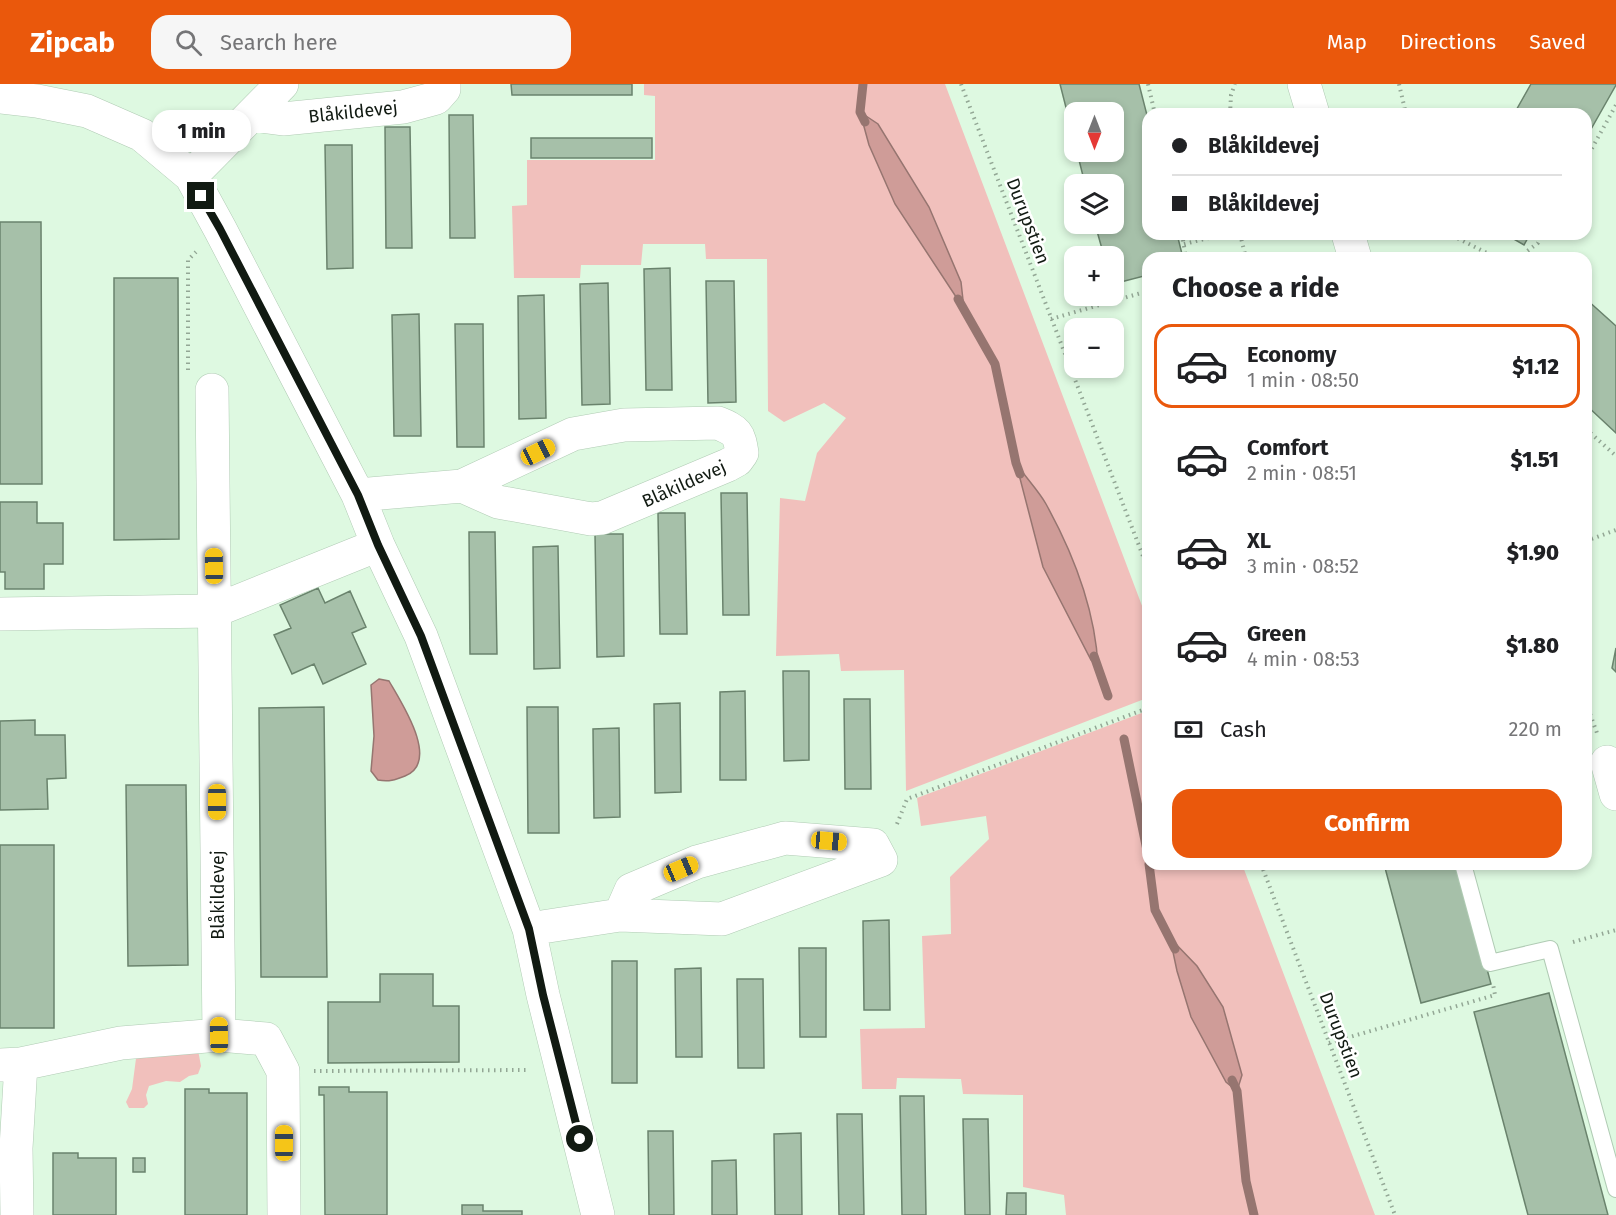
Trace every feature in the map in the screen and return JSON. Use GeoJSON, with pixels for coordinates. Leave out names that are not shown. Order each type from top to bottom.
{"type":"FeatureCollection","features":[{"type":"Feature","properties":{"kind":"street"},"geometry":{"type":"LineString","coordinates":[[191,176],[282,84]]}},
{"type":"Feature","properties":{"kind":"street","name":"Blåkildevej"},"geometry":{"type":"LineString","coordinates":[[253,115],[283,119],[403,107],[436,98],[444,89],[444,84]]}},
{"type":"Feature","properties":{"kind":"street"},"geometry":{"type":"LineString","coordinates":[[1304,84],[1311,108]]}},
{"type":"Feature","properties":{"kind":"street"},"geometry":{"type":"LineString","coordinates":[[0,97],[38,92],[142,135],[191,176],[220,229],[358,495],[378,545],[421,636],[529,929],[598,1215]]}},
{"type":"Feature","properties":{"kind":"street","name":"Blåkildevej"},"geometry":{"type":"LineString","coordinates":[[212,390],[219,1035]]}},
{"type":"Feature","properties":{"kind":"street","name":"Blåkildevej"},"geometry":{"type":"LineString","coordinates":[[358,495],[462,486],[573,434],[624,425],[718,423],[730,428],[740,437],[742,453],[737,460],[602,518],[591,519],[498,502],[462,486]]}},
{"type":"Feature","properties":{"kind":"street"},"geometry":{"type":"LineString","coordinates":[[0,614],[214,610],[378,545]]}},
{"type":"Feature","properties":{"kind":"street"},"geometry":{"type":"LineString","coordinates":[[1607,762],[1616,794]]}},
{"type":"Feature","properties":{"kind":"street"},"geometry":{"type":"LineString","coordinates":[[529,929],[620,915],[722,919],[881,860],[873,845],[785,838],[697,862],[631,890],[620,915]]}},
{"type":"Feature","properties":{"kind":"street"},"geometry":{"type":"LineString","coordinates":[[16,1215],[16,1148],[10,1064],[121,1043],[219,1035],[266,1039],[283,1071],[284,1215]]}},
{"type":"Feature","properties":{"kind":"lane"},"geometry":{"type":"LineString","coordinates":[[1465,870],[1490,963],[1550,949],[1616,1189]]}},
{"type":"Feature","properties":{"kind":"path","name":"Durupstien"},"geometry":{"type":"LineString","coordinates":[[961,84],[1142,553]]}},
{"type":"Feature","properties":{"kind":"path"},"geometry":{"type":"LineString","coordinates":[[1148,84],[1154,108]]}},
{"type":"Feature","properties":{"kind":"path"},"geometry":{"type":"LineString","coordinates":[[1230,108],[1231,95],[1235,84]]}},
{"type":"Feature","properties":{"kind":"path"},"geometry":{"type":"LineString","coordinates":[[1399,84],[1405,108]]}},
{"type":"Feature","properties":{"kind":"path"},"geometry":{"type":"LineString","coordinates":[[1592,148],[1616,105]]}},
{"type":"Feature","properties":{"kind":"path"},"geometry":{"type":"LineString","coordinates":[[212,390],[188,382],[188,260],[220,229]]}},
{"type":"Feature","properties":{"kind":"path"},"geometry":{"type":"LineString","coordinates":[[1183,240],[1185,252]]}},
{"type":"Feature","properties":{"kind":"path"},"geometry":{"type":"LineString","coordinates":[[1184,244],[1200,240]]}},
{"type":"Feature","properties":{"kind":"path"},"geometry":{"type":"LineString","coordinates":[[1461,240],[1485,252]]}},
{"type":"Feature","properties":{"kind":"path"},"geometry":{"type":"LineString","coordinates":[[1526,252],[1540,240]]}},
{"type":"Feature","properties":{"kind":"path"},"geometry":{"type":"LineString","coordinates":[[1051,319],[1142,293]]}},
{"type":"Feature","properties":{"kind":"path"},"geometry":{"type":"LineString","coordinates":[[1592,434],[1616,456]]}},
{"type":"Feature","properties":{"kind":"path"},"geometry":{"type":"LineString","coordinates":[[1592,539],[1616,530]]}},
{"type":"Feature","properties":{"kind":"path"},"geometry":{"type":"LineString","coordinates":[[881,860],[907,799],[1142,710]]}},
{"type":"Feature","properties":{"kind":"path","name":"Durupstien"},"geometry":{"type":"LineString","coordinates":[[1263,870],[1395,1215]]}},
{"type":"Feature","properties":{"kind":"path"},"geometry":{"type":"LineString","coordinates":[[1580,940],[1616,930]]}},
{"type":"Feature","properties":{"kind":"path"},"geometry":{"type":"LineString","coordinates":[[1329,1043],[1495,995],[1490,963]]}},
{"type":"Feature","properties":{"kind":"path"},"geometry":{"type":"LineString","coordinates":[[283,1071],[562,1070]]}},
{"type":"Feature","properties":{"kind":"shaded area"},"geometry":{"type":"Polygon","coordinates":[[[644,84],[945,84],[1142,606],[1142,700],[906,791],[904,670],[841,671],[839,654],[776,656],[780,498],[805,501],[817,453],[846,418],[824,403],[784,422],[768,411],[767,259],[706,259],[705,244],[643,244],[641,265],[581,265],[580,278],[514,278],[512,206],[527,205],[527,160],[655,160],[655,96],[644,95],[644,84]]]}},
{"type":"Feature","properties":{"kind":"shaded area"},"geometry":{"type":"Polygon","coordinates":[[[860,112],[878,124],[929,207],[961,282],[964,309],[895,204],[869,145],[860,112]]]}},
{"type":"Feature","properties":{"kind":"shaded area"},"geometry":{"type":"Polygon","coordinates":[[[1016,463],[1046,504],[1074,562],[1092,624],[1098,666],[1091,660],[1043,567],[1016,463]]]}},
{"type":"Feature","properties":{"kind":"shaded area"},"geometry":{"type":"Polygon","coordinates":[[[379,679],[389,681],[409,717],[419,745],[419,758],[415,769],[405,776],[389,781],[378,780],[371,771],[374,736],[371,685],[379,679]]]}},
{"type":"Feature","properties":{"kind":"shaded area"},"geometry":{"type":"Polygon","coordinates":[[[1142,713],[1142,870],[1244,870],[1375,1215],[1066,1215],[1064,1195],[1023,1187],[1023,1095],[963,1094],[961,1079],[897,1078],[896,1089],[862,1089],[860,1029],[925,1028],[922,936],[951,934],[950,877],[989,839],[986,816],[921,826],[917,798],[1142,713]]]}},
{"type":"Feature","properties":{"kind":"shaded area"},"geometry":{"type":"Polygon","coordinates":[[[1170,938],[1197,966],[1223,1007],[1242,1075],[1237,1091],[1226,1082],[1191,1017],[1170,938]]]}},
{"type":"Feature","properties":{"kind":"shaded area"},"geometry":{"type":"Polygon","coordinates":[[[198,1050],[201,1066],[198,1074],[189,1076],[180,1082],[166,1081],[149,1086],[146,1095],[148,1104],[144,1108],[129,1108],[126,1102],[132,1089],[137,1051],[198,1050]]]}},
{"type":"Feature","properties":{"kind":"building"},"geometry":{"type":"Polygon","coordinates":[[[511,84],[632,84],[632,95],[512,95],[511,84]]]}},
{"type":"Feature","properties":{"kind":"building"},"geometry":{"type":"Polygon","coordinates":[[[1060,84],[1139,84],[1145,108],[1142,108],[1142,240],[1178,240],[1182,252],[1142,252],[1142,277],[1124,281],[1124,246],[1101,246],[1098,234],[1124,234],[1124,174],[1082,174],[1080,162],[1124,162],[1124,102],[1065,102],[1060,84]]]}},
{"type":"Feature","properties":{"kind":"building"},"geometry":{"type":"Polygon","coordinates":[[[1531,84],[1616,84],[1592,127],[1592,108],[1517,108],[1531,84]]]}},
{"type":"Feature","properties":{"kind":"building"},"geometry":{"type":"Polygon","coordinates":[[[449,115],[473,115],[475,238],[450,238],[449,115]]]}},
{"type":"Feature","properties":{"kind":"building"},"geometry":{"type":"Polygon","coordinates":[[[385,127],[410,127],[412,248],[386,248],[385,127]]]}},
{"type":"Feature","properties":{"kind":"building"},"geometry":{"type":"Polygon","coordinates":[[[531,138],[652,138],[652,158],[531,158],[531,138]]]}},
{"type":"Feature","properties":{"kind":"building"},"geometry":{"type":"Polygon","coordinates":[[[325,145],[352,145],[353,268],[327,269],[325,145]]]}},
{"type":"Feature","properties":{"kind":"building"},"geometry":{"type":"Polygon","coordinates":[[[0,222],[41,222],[42,484],[0,484],[0,222]]]}},
{"type":"Feature","properties":{"kind":"building"},"geometry":{"type":"Polygon","coordinates":[[[1515,240],[1527,240],[1524,245],[1515,240]]]}},
{"type":"Feature","properties":{"kind":"building"},"geometry":{"type":"Polygon","coordinates":[[[670,268],[672,390],[646,390],[644,269],[670,268]]]}},
{"type":"Feature","properties":{"kind":"building"},"geometry":{"type":"Polygon","coordinates":[[[114,278],[178,278],[179,539],[114,540],[114,278]]]}},
{"type":"Feature","properties":{"kind":"building"},"geometry":{"type":"Polygon","coordinates":[[[706,281],[734,281],[736,402],[708,403],[706,281]]]}},
{"type":"Feature","properties":{"kind":"building"},"geometry":{"type":"Polygon","coordinates":[[[608,283],[610,404],[582,405],[580,284],[608,283]]]}},
{"type":"Feature","properties":{"kind":"building"},"geometry":{"type":"Polygon","coordinates":[[[544,295],[546,418],[519,419],[518,296],[544,295]]]}},
{"type":"Feature","properties":{"kind":"building"},"geometry":{"type":"Polygon","coordinates":[[[1592,304],[1616,326],[1616,433],[1592,411],[1592,304]]]}},
{"type":"Feature","properties":{"kind":"building"},"geometry":{"type":"Polygon","coordinates":[[[419,314],[421,436],[394,436],[392,315],[419,314]]]}},
{"type":"Feature","properties":{"kind":"building"},"geometry":{"type":"Polygon","coordinates":[[[455,324],[483,324],[484,447],[457,447],[455,324]]]}},
{"type":"Feature","properties":{"kind":"building"},"geometry":{"type":"Polygon","coordinates":[[[721,493],[747,493],[749,615],[723,615],[721,493]]]}},
{"type":"Feature","properties":{"kind":"building"},"geometry":{"type":"Polygon","coordinates":[[[0,502],[37,502],[37,523],[63,523],[63,564],[44,564],[44,589],[5,589],[5,572],[0,572],[0,502]]]}},
{"type":"Feature","properties":{"kind":"building"},"geometry":{"type":"Polygon","coordinates":[[[658,513],[685,513],[687,634],[660,634],[658,513]]]}},
{"type":"Feature","properties":{"kind":"building"},"geometry":{"type":"Polygon","coordinates":[[[469,532],[495,532],[497,654],[470,654],[469,532]]]}},
{"type":"Feature","properties":{"kind":"building"},"geometry":{"type":"Polygon","coordinates":[[[595,534],[623,534],[624,656],[597,657],[595,534]]]}},
{"type":"Feature","properties":{"kind":"building"},"geometry":{"type":"Polygon","coordinates":[[[558,546],[560,668],[534,669],[533,547],[558,546]]]}},
{"type":"Feature","properties":{"kind":"building"},"geometry":{"type":"Polygon","coordinates":[[[318,588],[325,603],[350,591],[366,627],[352,633],[366,664],[323,684],[314,664],[292,674],[274,635],[291,628],[280,605],[318,588]]]}},
{"type":"Feature","properties":{"kind":"building"},"geometry":{"type":"Polygon","coordinates":[[[1616,648],[1616,672],[1612,668],[1616,648]]]}},
{"type":"Feature","properties":{"kind":"building"},"geometry":{"type":"Polygon","coordinates":[[[783,671],[809,671],[809,760],[784,761],[783,671]]]}},
{"type":"Feature","properties":{"kind":"building"},"geometry":{"type":"Polygon","coordinates":[[[745,691],[746,780],[720,780],[720,692],[745,691]]]}},
{"type":"Feature","properties":{"kind":"building"},"geometry":{"type":"Polygon","coordinates":[[[844,699],[870,699],[871,789],[845,789],[844,699]]]}},
{"type":"Feature","properties":{"kind":"building"},"geometry":{"type":"Polygon","coordinates":[[[680,703],[681,792],[655,793],[654,704],[680,703]]]}},
{"type":"Feature","properties":{"kind":"building"},"geometry":{"type":"Polygon","coordinates":[[[324,707],[327,977],[261,977],[259,708],[324,707]]]}},
{"type":"Feature","properties":{"kind":"building"},"geometry":{"type":"Polygon","coordinates":[[[527,707],[558,707],[559,833],[528,833],[527,707]]]}},
{"type":"Feature","properties":{"kind":"building"},"geometry":{"type":"Polygon","coordinates":[[[35,720],[35,735],[65,735],[66,778],[47,779],[48,809],[0,810],[0,721],[35,720]]]}},
{"type":"Feature","properties":{"kind":"building"},"geometry":{"type":"Polygon","coordinates":[[[619,728],[620,817],[594,818],[593,729],[619,728]]]}},
{"type":"Feature","properties":{"kind":"building"},"geometry":{"type":"Polygon","coordinates":[[[126,785],[186,785],[188,965],[128,966],[126,785]]]}},
{"type":"Feature","properties":{"kind":"building"},"geometry":{"type":"Polygon","coordinates":[[[0,845],[54,845],[54,1028],[0,1028],[0,845]]]}},
{"type":"Feature","properties":{"kind":"building"},"geometry":{"type":"Polygon","coordinates":[[[1386,870],[1461,870],[1491,984],[1421,1003],[1386,870]]]}},
{"type":"Feature","properties":{"kind":"building"},"geometry":{"type":"Polygon","coordinates":[[[889,920],[890,1010],[864,1010],[863,921],[889,920]]]}},
{"type":"Feature","properties":{"kind":"building"},"geometry":{"type":"Polygon","coordinates":[[[799,948],[826,948],[826,1037],[800,1037],[799,948]]]}},
{"type":"Feature","properties":{"kind":"building"},"geometry":{"type":"Polygon","coordinates":[[[612,961],[637,961],[637,1083],[612,1083],[612,961]]]}},
{"type":"Feature","properties":{"kind":"building"},"geometry":{"type":"Polygon","coordinates":[[[701,968],[702,1057],[676,1057],[675,969],[701,968]]]}},
{"type":"Feature","properties":{"kind":"building"},"geometry":{"type":"Polygon","coordinates":[[[380,974],[433,974],[433,1006],[459,1006],[459,1062],[328,1063],[328,1002],[380,1002],[380,974]]]}},
{"type":"Feature","properties":{"kind":"building"},"geometry":{"type":"Polygon","coordinates":[[[737,979],[763,979],[764,1068],[738,1068],[737,979]]]}},
{"type":"Feature","properties":{"kind":"building"},"geometry":{"type":"Polygon","coordinates":[[[1549,993],[1608,1215],[1528,1215],[1474,1012],[1549,993]]]}},
{"type":"Feature","properties":{"kind":"building"},"geometry":{"type":"Polygon","coordinates":[[[319,1087],[349,1087],[349,1092],[387,1092],[387,1215],[325,1215],[324,1095],[319,1095],[319,1087]]]}},
{"type":"Feature","properties":{"kind":"building"},"geometry":{"type":"Polygon","coordinates":[[[185,1089],[209,1089],[209,1093],[247,1093],[247,1215],[185,1215],[185,1089]]]}},
{"type":"Feature","properties":{"kind":"building"},"geometry":{"type":"Polygon","coordinates":[[[900,1096],[924,1096],[926,1215],[902,1215],[900,1096]]]}},
{"type":"Feature","properties":{"kind":"building"},"geometry":{"type":"Polygon","coordinates":[[[837,1114],[862,1114],[864,1215],[839,1215],[837,1114]]]}},
{"type":"Feature","properties":{"kind":"building"},"geometry":{"type":"Polygon","coordinates":[[[963,1119],[988,1119],[990,1215],[965,1215],[963,1119]]]}},
{"type":"Feature","properties":{"kind":"building"},"geometry":{"type":"Polygon","coordinates":[[[648,1131],[673,1131],[674,1215],[649,1215],[648,1131]]]}},
{"type":"Feature","properties":{"kind":"building"},"geometry":{"type":"Polygon","coordinates":[[[801,1133],[802,1215],[775,1215],[774,1134],[801,1133]]]}},
{"type":"Feature","properties":{"kind":"building"},"geometry":{"type":"Polygon","coordinates":[[[53,1153],[78,1153],[78,1158],[116,1158],[116,1215],[53,1215],[53,1153]]]}},
{"type":"Feature","properties":{"kind":"building"},"geometry":{"type":"Polygon","coordinates":[[[133,1158],[145,1158],[145,1172],[133,1172],[133,1158]]]}},
{"type":"Feature","properties":{"kind":"building"},"geometry":{"type":"Polygon","coordinates":[[[736,1160],[737,1215],[712,1215],[712,1161],[736,1160]]]}},
{"type":"Feature","properties":{"kind":"building"},"geometry":{"type":"Polygon","coordinates":[[[1007,1193],[1026,1193],[1026,1215],[1006,1215],[1007,1193]]]}},
{"type":"Feature","properties":{"kind":"building"},"geometry":{"type":"Polygon","coordinates":[[[462,1205],[483,1205],[483,1211],[522,1211],[522,1215],[462,1215],[462,1205]]]}},
{"type":"Feature","properties":{"kind":"waterway"},"geometry":{"type":"LineString","coordinates":[[863,84],[860,112],[865,122]]}},
{"type":"Feature","properties":{"kind":"waterway"},"geometry":{"type":"LineString","coordinates":[[958,299],[995,364],[1020,474]]}},
{"type":"Feature","properties":{"kind":"waterway"},"geometry":{"type":"LineString","coordinates":[[1094,656],[1108,696]]}},
{"type":"Feature","properties":{"kind":"waterway"},"geometry":{"type":"LineString","coordinates":[[1124,739],[1142,826]]}},
{"type":"Feature","properties":{"kind":"waterway"},"geometry":{"type":"LineString","coordinates":[[1150,870],[1155,910],[1175,949]]}},
{"type":"Feature","properties":{"kind":"waterway"},"geometry":{"type":"LineString","coordinates":[[1232,1080],[1237,1091],[1246,1181],[1254,1215]]}},
{"type":"Feature","properties":{"kind":"route"},"geometry":{"type":"LineString","coordinates":[[201,196],[358,495],[378,545],[421,636],[529,929],[543,995],[580,1139]]}}]}
